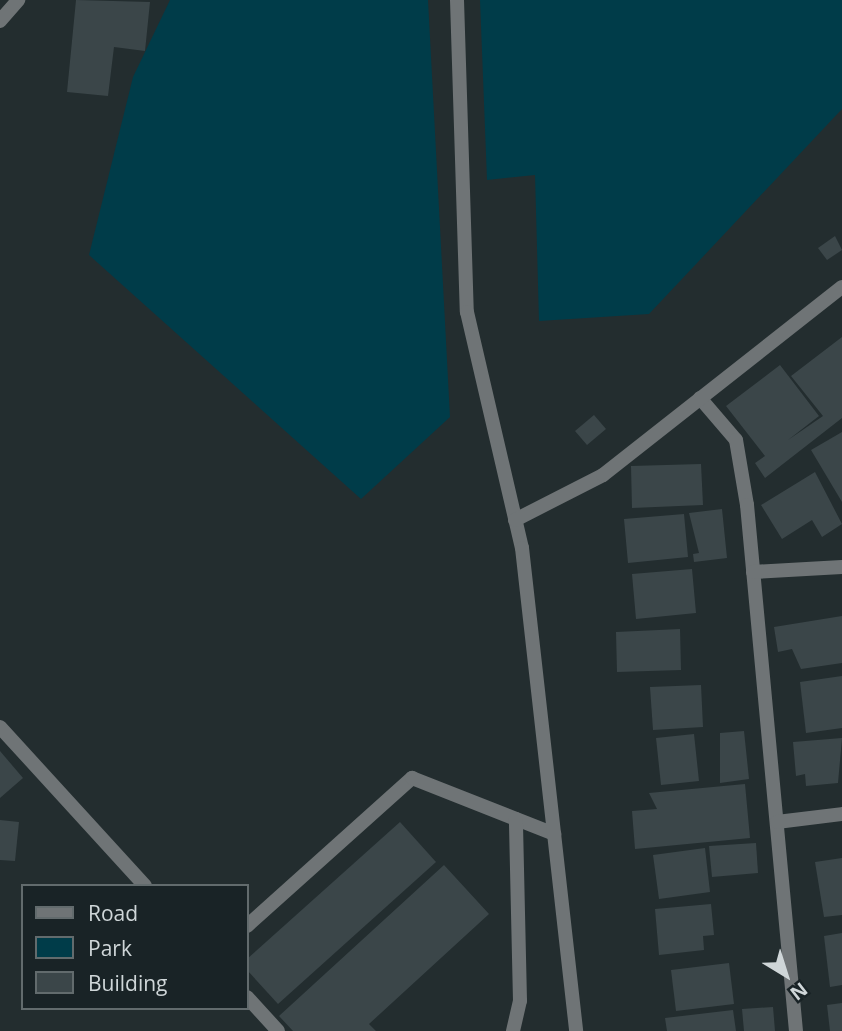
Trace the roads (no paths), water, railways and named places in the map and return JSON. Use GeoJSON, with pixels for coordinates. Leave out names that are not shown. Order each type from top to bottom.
{"type":"FeatureCollection","features":[{"type":"Feature","properties":{"kind":"street"},"geometry":{"type":"LineString","coordinates":[[0,21],[18,0]]}},
{"type":"Feature","properties":{"kind":"street"},"geometry":{"type":"LineString","coordinates":[[457,0],[467,312],[515,520],[576,1031]]}},
{"type":"Feature","properties":{"kind":"street"},"geometry":{"type":"LineString","coordinates":[[515,520],[603,475],[842,287]]}},
{"type":"Feature","properties":{"kind":"street"},"geometry":{"type":"LineString","coordinates":[[700,398],[736,440],[753,572],[796,1031]]}},
{"type":"Feature","properties":{"kind":"street"},"geometry":{"type":"LineString","coordinates":[[753,572],[842,567]]}},
{"type":"Feature","properties":{"kind":"street"},"geometry":{"type":"LineString","coordinates":[[0,726],[143,884]]}},
{"type":"Feature","properties":{"kind":"street"},"geometry":{"type":"LineString","coordinates":[[248,925],[412,778],[554,834]]}},
{"type":"Feature","properties":{"kind":"street"},"geometry":{"type":"LineString","coordinates":[[777,822],[842,814]]}},
{"type":"Feature","properties":{"kind":"street"},"geometry":{"type":"LineString","coordinates":[[513,1031],[520,1001],[516,819]]}},
{"type":"Feature","properties":{"kind":"street"},"geometry":{"type":"LineString","coordinates":[[248,998],[278,1031]]}}]}
